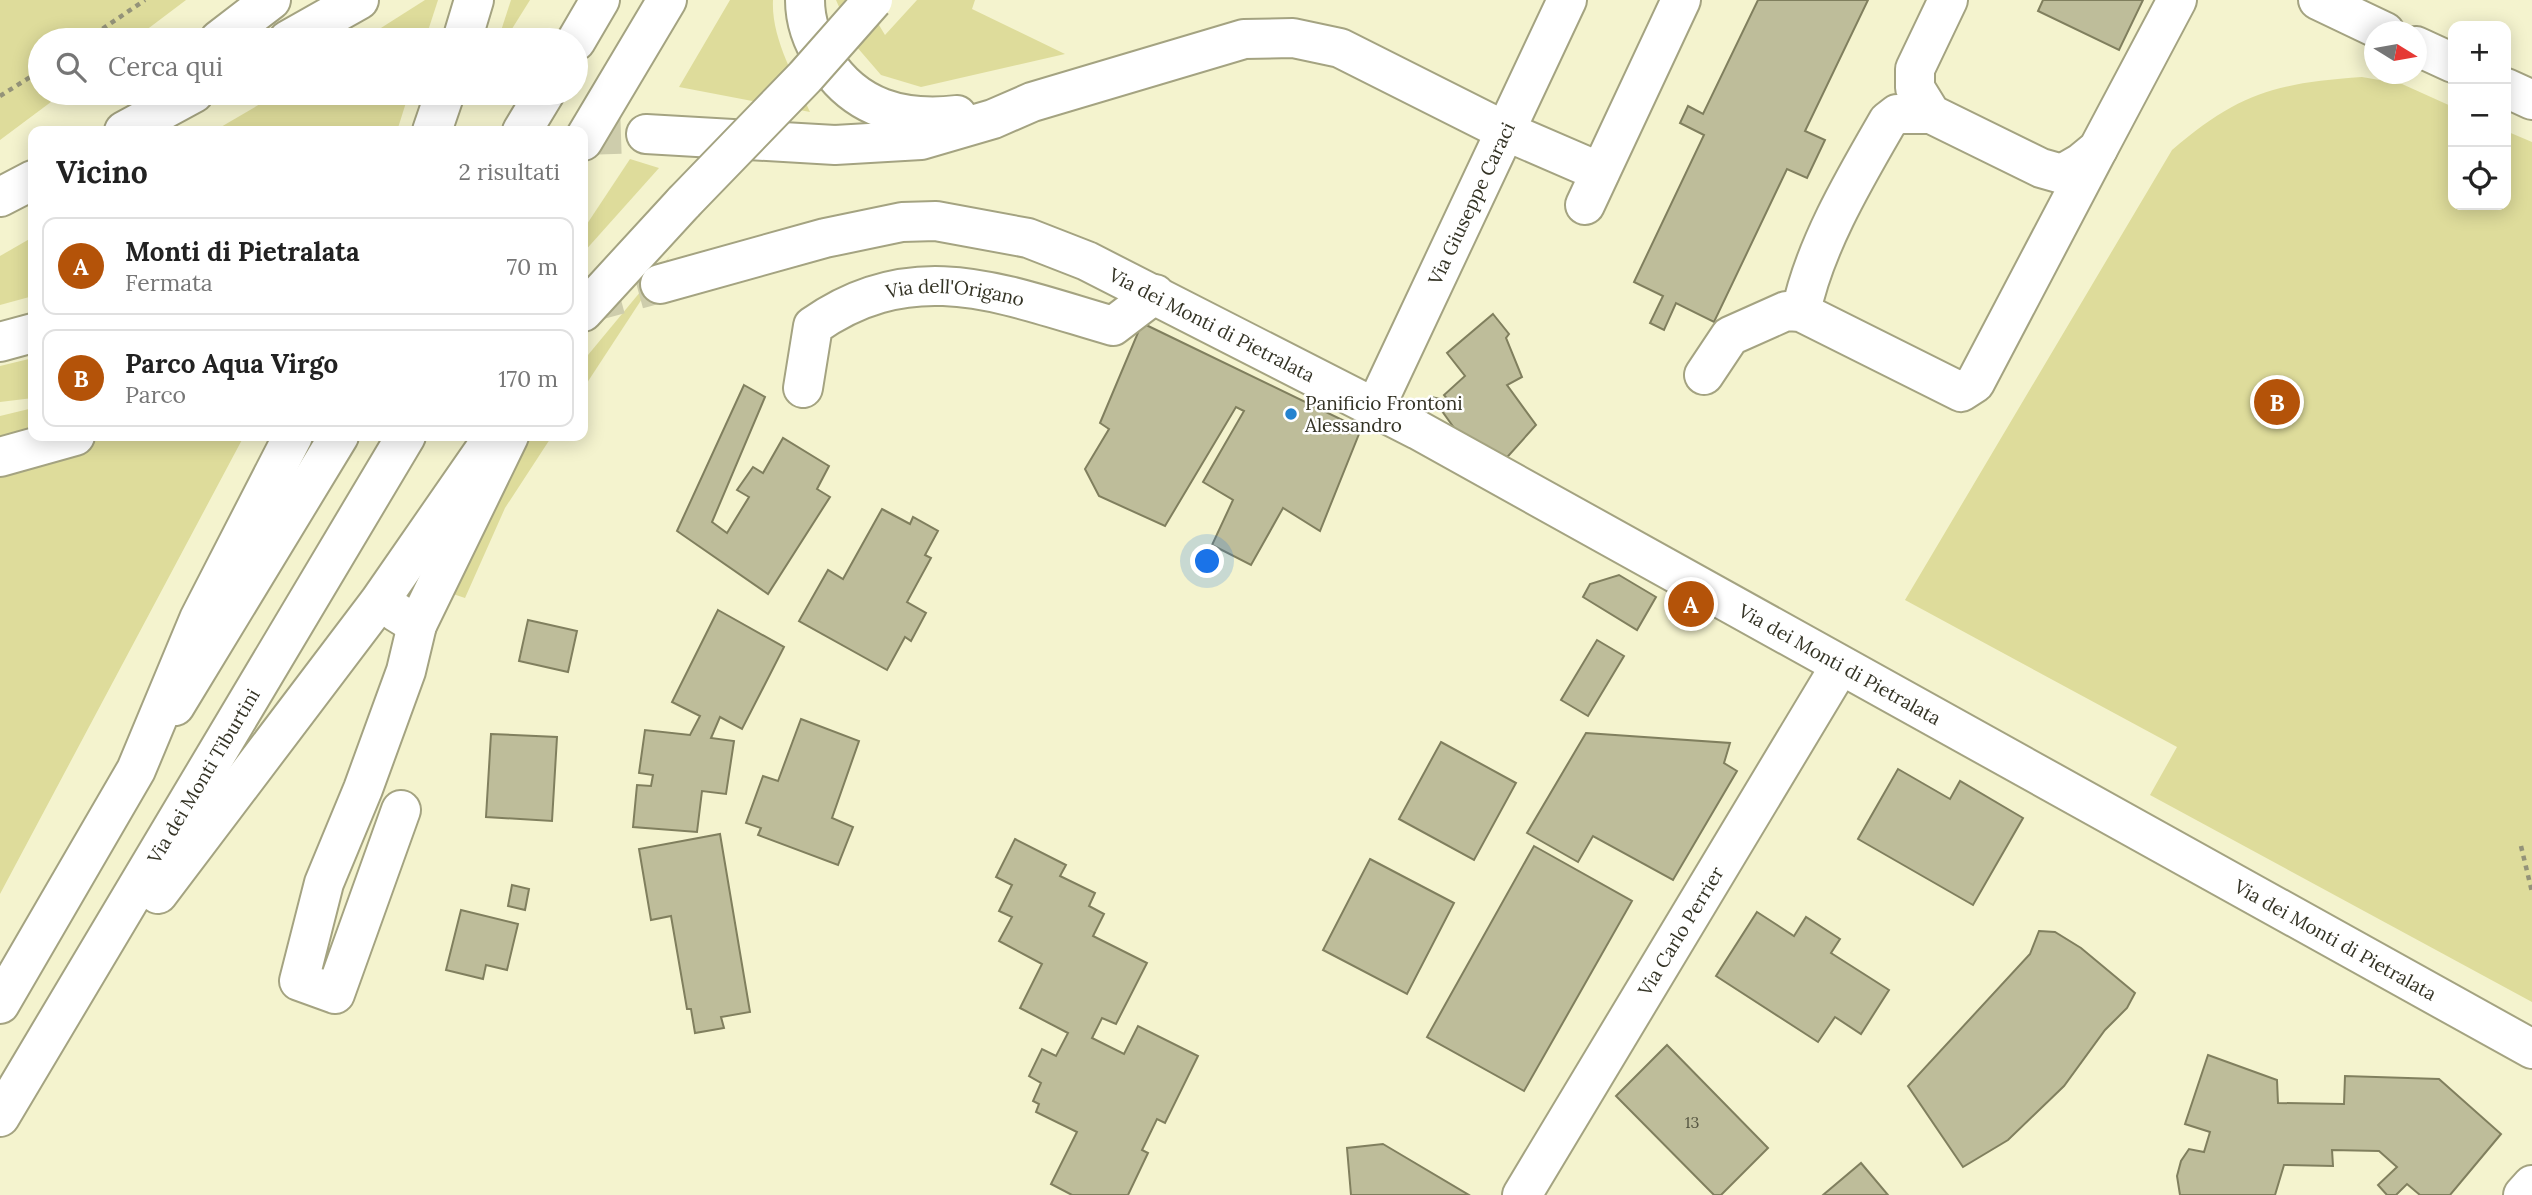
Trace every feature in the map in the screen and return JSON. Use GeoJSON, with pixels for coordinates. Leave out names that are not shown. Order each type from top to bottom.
{"type":"FeatureCollection","features":[{"type":"Feature","properties":{"kind":"street"},"geometry":{"type":"LineString","coordinates":[[235,28],[271,0]]}},
{"type":"Feature","properties":{"kind":"street"},"geometry":{"type":"LineString","coordinates":[[309,28],[359,0]]}},
{"type":"Feature","properties":{"kind":"street"},"geometry":{"type":"LineString","coordinates":[[465,28],[474,0]]}},
{"type":"Feature","properties":{"kind":"street"},"geometry":{"type":"LineString","coordinates":[[584,28],[600,0]]}},
{"type":"Feature","properties":{"kind":"street"},"geometry":{"type":"LineString","coordinates":[[588,133],[667,0]]}},
{"type":"Feature","properties":{"kind":"street"},"geometry":{"type":"LineString","coordinates":[[805,0],[807,20],[820,53],[846,88],[870,106],[908,115],[954,116],[1032,102]]}},
{"type":"Feature","properties":{"kind":"street"},"geometry":{"type":"LineString","coordinates":[[588,307],[805,77],[873,0]]}},
{"type":"Feature","properties":{"kind":"street","name":"Via Giuseppe Caraci"},"geometry":{"type":"LineString","coordinates":[[1375,408],[1503,130],[1567,0]]}},
{"type":"Feature","properties":{"kind":"street"},"geometry":{"type":"LineString","coordinates":[[646,135],[835,145],[881,145],[938,137],[1032,102],[1244,39],[1293,38],[1340,48],[1503,130],[1593,189],[1681,0]]}},
{"type":"Feature","properties":{"kind":"street"},"geometry":{"type":"LineString","coordinates":[[1801,312],[1806,285],[1818,256],[1948,0]]}},
{"type":"Feature","properties":{"kind":"street"},"geometry":{"type":"LineString","coordinates":[[1704,374],[1730,336],[1786,311],[1801,312],[1962,392],[1975,383],[2177,0]]}},
{"type":"Feature","properties":{"kind":"street"},"geometry":{"type":"LineString","coordinates":[[2318,0],[2364,22]]}},
{"type":"Feature","properties":{"kind":"street"},"geometry":{"type":"LineString","coordinates":[[2427,51],[2448,62]]}},
{"type":"Feature","properties":{"kind":"street"},"geometry":{"type":"LineString","coordinates":[[1915,69],[1915,88],[1931,114]]}},
{"type":"Feature","properties":{"kind":"street"},"geometry":{"type":"LineString","coordinates":[[2511,90],[2532,100]]}},
{"type":"Feature","properties":{"kind":"street"},"geometry":{"type":"LineString","coordinates":[[108,126],[135,105]]}},
{"type":"Feature","properties":{"kind":"street"},"geometry":{"type":"LineString","coordinates":[[133,126],[172,105]]}},
{"type":"Feature","properties":{"kind":"street"},"geometry":{"type":"LineString","coordinates":[[434,126],[441,105]]}},
{"type":"Feature","properties":{"kind":"street"},"geometry":{"type":"LineString","coordinates":[[525,126],[538,105]]}},
{"type":"Feature","properties":{"kind":"street"},"geometry":{"type":"LineString","coordinates":[[1888,121],[1897,114],[1931,114],[2041,168],[2062,174],[2098,149]]}},
{"type":"Feature","properties":{"kind":"street","name":"Via dei Monti di Pietralata"},"geometry":{"type":"LineString","coordinates":[[660,284],[873,227],[936,221],[1028,238],[1087,261],[1375,408],[2532,1049]]}},
{"type":"Feature","properties":{"kind":"street","name":"Via dell'Origano"},"geometry":{"type":"LineString","coordinates":[[803,388],[813,326],[842,305],[908,285],[984,289],[1113,326],[1155,294]]}},
{"type":"Feature","properties":{"kind":"street"},"geometry":{"type":"LineString","coordinates":[[0,342],[28,334]]}},
{"type":"Feature","properties":{"kind":"street"},"geometry":{"type":"LineString","coordinates":[[0,434],[28,435]]}},
{"type":"Feature","properties":{"kind":"street"},"geometry":{"type":"LineString","coordinates":[[0,457],[56,441]]}},
{"type":"Feature","properties":{"kind":"street"},"geometry":{"type":"LineString","coordinates":[[136,770],[199,620],[290,441]]}},
{"type":"Feature","properties":{"kind":"street"},"geometry":{"type":"LineString","coordinates":[[0,1004],[136,770],[336,441]]}},
{"type":"Feature","properties":{"kind":"street","name":"Via dei Monti Tiburtini"},"geometry":{"type":"LineString","coordinates":[[0,1116],[403,441]]}},
{"type":"Feature","properties":{"kind":"street"},"geometry":{"type":"LineString","coordinates":[[32,1064],[379,602],[491,441]]}},
{"type":"Feature","properties":{"kind":"street"},"geometry":{"type":"LineString","coordinates":[[401,810],[335,993],[299,981],[324,883],[401,684],[417,625],[507,441]]}},
{"type":"Feature","properties":{"kind":"street"},"geometry":{"type":"LineString","coordinates":[[379,602],[417,625]]}},
{"type":"Feature","properties":{"kind":"street","name":"Via Carlo Perrier"},"geometry":{"type":"LineString","coordinates":[[1522,1195],[1840,666]]}},
{"type":"Feature","properties":{"kind":"street"},"geometry":{"type":"LineString","coordinates":[[2523,1195],[2532,1185]]}},
{"type":"Feature","properties":{"kind":"path"},"geometry":{"type":"LineString","coordinates":[[104,28],[145,0]]}},
{"type":"Feature","properties":{"kind":"path"},"geometry":{"type":"LineString","coordinates":[[0,96],[28,78]]}},
{"type":"Feature","properties":{"kind":"path"},"geometry":{"type":"LineString","coordinates":[[2521,846],[2532,892]]}},
{"type":"Feature","properties":{"kind":"shaded area"},"geometry":{"type":"Polygon","coordinates":[[[0,0],[186,0],[149,28],[28,28],[28,105],[47,105],[0,140],[0,0]]]}},
{"type":"Feature","properties":{"kind":"shaded area"},"geometry":{"type":"Polygon","coordinates":[[[425,0],[438,0],[429,28],[381,28],[425,0]]]}},
{"type":"Feature","properties":{"kind":"shaded area"},"geometry":{"type":"Polygon","coordinates":[[[511,0],[530,0],[512,28],[502,28],[511,0]]]}},
{"type":"Feature","properties":{"kind":"shaded area"},"geometry":{"type":"Polygon","coordinates":[[[730,0],[773,0],[773,14],[780,43],[810,112],[679,87],[730,0]]]}},
{"type":"Feature","properties":{"kind":"shaded area"},"geometry":{"type":"Polygon","coordinates":[[[836,0],[864,0],[885,35],[917,0],[975,0],[972,9],[1065,54],[921,87],[881,75],[856,46],[836,0]]]}},
{"type":"Feature","properties":{"kind":"shaded area"},"geometry":{"type":"Polygon","coordinates":[[[2362,77],[2364,84],[2402,84],[2448,105],[2448,210],[2511,210],[2511,133],[2532,142],[2532,1002],[2150,795],[2177,747],[1905,600],[2172,150],[2217,115],[2238,103],[2281,88],[2362,77]]]}},
{"type":"Feature","properties":{"kind":"shaded area"},"geometry":{"type":"Polygon","coordinates":[[[258,105],[405,105],[399,126],[223,126],[258,105]]]}},
{"type":"Feature","properties":{"kind":"shaded area"},"geometry":{"type":"Polygon","coordinates":[[[630,159],[659,168],[588,247],[588,222],[630,159]]]}},
{"type":"Feature","properties":{"kind":"shaded area"},"geometry":{"type":"Polygon","coordinates":[[[28,240],[28,297],[0,305],[0,256],[28,240]]]}},
{"type":"Feature","properties":{"kind":"shaded area"},"geometry":{"type":"Polygon","coordinates":[[[670,256],[588,381],[588,355],[670,256]]]}},
{"type":"Feature","properties":{"kind":"shaded area"},"geometry":{"type":"Polygon","coordinates":[[[28,359],[28,399],[0,402],[0,366],[28,359]]]}},
{"type":"Feature","properties":{"kind":"shaded area"},"geometry":{"type":"Polygon","coordinates":[[[28,409],[28,441],[241,441],[0,894],[0,416],[28,409]]]}},
{"type":"Feature","properties":{"kind":"shaded area"},"geometry":{"type":"Polygon","coordinates":[[[527,441],[549,441],[505,508],[465,598],[447,592],[514,460],[527,441]]]}},
{"type":"Feature","properties":{"kind":"building"},"geometry":{"type":"Polygon","coordinates":[[[1758,0],[1868,0],[1805,131],[1825,140],[1807,178],[1787,169],[1714,322],[1676,303],[1664,330],[1650,323],[1663,296],[1634,282],[1704,135],[1680,123],[1688,106],[1703,114],[1758,0]]]}},
{"type":"Feature","properties":{"kind":"building"},"geometry":{"type":"Polygon","coordinates":[[[2043,0],[2143,0],[2119,50],[2038,11],[2043,0]]]}},
{"type":"Feature","properties":{"kind":"building"},"geometry":{"type":"Polygon","coordinates":[[[1493,314],[1509,334],[1506,338],[1522,377],[1507,385],[1536,425],[1501,464],[1467,446],[1432,397],[1449,401],[1444,395],[1465,376],[1447,353],[1493,314]]]}},
{"type":"Feature","properties":{"kind":"building"},"geometry":{"type":"Polygon","coordinates":[[[1142,323],[1361,429],[1320,531],[1283,508],[1251,565],[1212,545],[1233,500],[1203,482],[1244,411],[1236,407],[1165,526],[1099,496],[1085,469],[1109,429],[1100,423],[1142,323]]]}},
{"type":"Feature","properties":{"kind":"building"},"geometry":{"type":"Polygon","coordinates":[[[744,385],[765,397],[712,522],[727,533],[749,497],[737,490],[753,467],[763,473],[783,438],[829,466],[817,489],[830,497],[768,594],[677,531],[744,385]]]}},
{"type":"Feature","properties":{"kind":"building"},"geometry":{"type":"Polygon","coordinates":[[[882,509],[910,524],[913,517],[938,531],[925,555],[931,558],[907,602],[926,613],[911,641],[905,637],[887,670],[799,621],[828,570],[843,579],[882,509]]]}},
{"type":"Feature","properties":{"kind":"building"},"geometry":{"type":"Polygon","coordinates":[[[1619,575],[1656,597],[1637,630],[1583,597],[1590,584],[1619,575]]]}},
{"type":"Feature","properties":{"kind":"building"},"geometry":{"type":"Polygon","coordinates":[[[718,610],[784,647],[742,729],[720,717],[711,738],[734,741],[726,794],[702,791],[697,832],[633,827],[637,785],[651,786],[653,775],[639,773],[645,730],[690,735],[700,716],[672,702],[718,610]]]}},
{"type":"Feature","properties":{"kind":"building"},"geometry":{"type":"Polygon","coordinates":[[[528,620],[577,631],[568,672],[519,661],[528,620]]]}},
{"type":"Feature","properties":{"kind":"building"},"geometry":{"type":"Polygon","coordinates":[[[1597,640],[1624,656],[1588,716],[1561,700],[1597,640]]]}},
{"type":"Feature","properties":{"kind":"building"},"geometry":{"type":"Polygon","coordinates":[[[801,719],[859,741],[832,818],[853,827],[838,865],[758,835],[761,828],[746,823],[763,776],[778,781],[801,719]]]}},
{"type":"Feature","properties":{"kind":"building"},"geometry":{"type":"Polygon","coordinates":[[[1586,733],[1730,743],[1724,763],[1737,771],[1673,880],[1593,836],[1578,862],[1527,833],[1586,733]]]}},
{"type":"Feature","properties":{"kind":"building"},"geometry":{"type":"Polygon","coordinates":[[[491,734],[557,737],[552,821],[486,817],[491,734]]]}},
{"type":"Feature","properties":{"kind":"building"},"geometry":{"type":"Polygon","coordinates":[[[1441,742],[1516,783],[1474,860],[1399,819],[1441,742]]]}},
{"type":"Feature","properties":{"kind":"building"},"geometry":{"type":"Polygon","coordinates":[[[1898,769],[1950,799],[1960,781],[2023,818],[1973,905],[1858,839],[1898,769]]]}},
{"type":"Feature","properties":{"kind":"building"},"geometry":{"type":"Polygon","coordinates":[[[720,834],[750,1012],[721,1017],[724,1028],[695,1033],[691,1009],[687,1009],[671,916],[651,920],[639,849],[720,834]]]}},
{"type":"Feature","properties":{"kind":"building"},"geometry":{"type":"Polygon","coordinates":[[[1015,839],[1066,865],[1060,876],[1095,893],[1089,906],[1104,914],[1093,936],[1147,963],[1116,1024],[1102,1018],[1092,1038],[1124,1054],[1138,1026],[1198,1056],[1165,1123],[1157,1119],[1142,1150],[1148,1153],[1128,1195],[1072,1195],[1051,1184],[1077,1132],[1036,1112],[1039,1104],[1033,1101],[1041,1083],[1029,1076],[1042,1049],[1056,1056],[1068,1033],[1020,1008],[1042,964],[999,941],[1012,917],[999,911],[1012,885],[996,877],[1015,839]]]}},
{"type":"Feature","properties":{"kind":"building"},"geometry":{"type":"Polygon","coordinates":[[[1534,846],[1632,901],[1524,1091],[1427,1037],[1534,846]]]}},
{"type":"Feature","properties":{"kind":"building"},"geometry":{"type":"Polygon","coordinates":[[[1370,859],[1454,903],[1407,994],[1323,950],[1370,859]]]}},
{"type":"Feature","properties":{"kind":"building"},"geometry":{"type":"Polygon","coordinates":[[[512,885],[529,889],[525,910],[508,906],[512,885]]]}},
{"type":"Feature","properties":{"kind":"building"},"geometry":{"type":"Polygon","coordinates":[[[461,910],[518,924],[507,970],[486,965],[483,979],[446,970],[461,910]]]}},
{"type":"Feature","properties":{"kind":"building"},"geometry":{"type":"Polygon","coordinates":[[[1757,912],[1794,936],[1806,917],[1840,939],[1831,953],[1889,990],[1861,1034],[1835,1017],[1818,1042],[1716,976],[1757,912]]]}},
{"type":"Feature","properties":{"kind":"building"},"geometry":{"type":"Polygon","coordinates":[[[2039,931],[2055,932],[2081,948],[2135,993],[2127,1008],[2105,1030],[2064,1086],[2008,1140],[1963,1167],[1908,1086],[2030,954],[2039,931]]]}},
{"type":"Feature","properties":{"kind":"building"},"geometry":{"type":"Polygon","coordinates":[[[1667,1045],[1768,1148],[1721,1195],[1714,1195],[1616,1096],[1667,1045]]]}},
{"type":"Feature","properties":{"kind":"building"},"geometry":{"type":"Polygon","coordinates":[[[2208,1055],[2277,1080],[2278,1103],[2344,1104],[2345,1076],[2439,1079],[2501,1134],[2450,1195],[2420,1195],[2407,1184],[2396,1195],[2387,1195],[2378,1185],[2397,1167],[2379,1151],[2332,1150],[2333,1166],[2284,1165],[2275,1195],[2180,1195],[2177,1176],[2181,1161],[2189,1149],[2204,1152],[2210,1132],[2185,1124],[2208,1055]]]}},
{"type":"Feature","properties":{"kind":"building"},"geometry":{"type":"Polygon","coordinates":[[[1383,1144],[1469,1195],[1351,1195],[1347,1148],[1383,1144]]]}},
{"type":"Feature","properties":{"kind":"building"},"geometry":{"type":"Polygon","coordinates":[[[1861,1163],[1888,1195],[1823,1195],[1861,1163]]]}},
{"type":"Feature","properties":{"kind":"tunnel"},"geometry":{"type":"LineString","coordinates":[[588,136],[646,134]]}},
{"type":"Feature","properties":{"kind":"tunnel"},"geometry":{"type":"LineString","coordinates":[[588,304],[660,284]]}},
{"type":"Feature","properties":{"kind":"place","name":"Parco Aqua Virgo"},"geometry":{"type":"Point","coordinates":[2277,402]}},
{"type":"Feature","properties":{"kind":"place","name":"Panificio Frontoni Alessandro"},"geometry":{"type":"Point","coordinates":[1291,414]}},
{"type":"Feature","properties":{"kind":"place","name":"Monti di Pietralata"},"geometry":{"type":"Point","coordinates":[1691,604]}}]}
